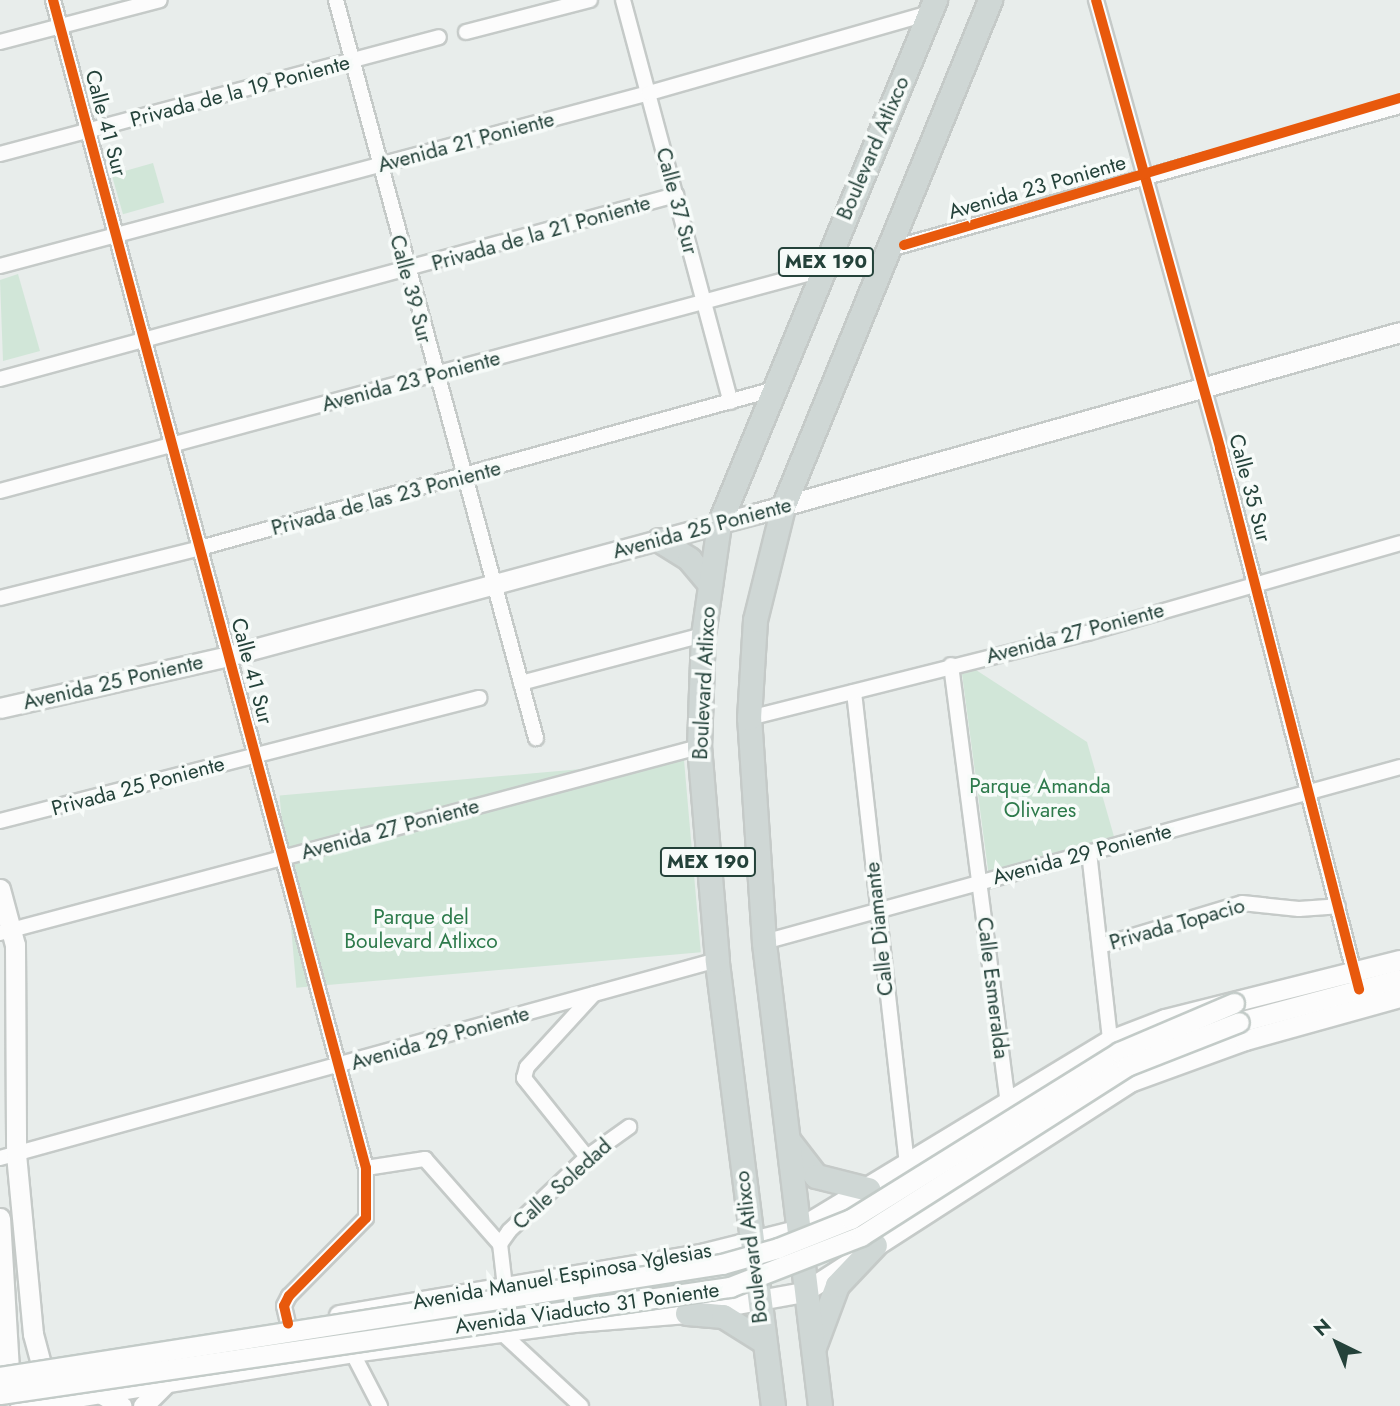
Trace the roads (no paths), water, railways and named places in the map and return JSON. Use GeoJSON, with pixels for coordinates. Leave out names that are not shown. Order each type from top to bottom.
{"type":"FeatureCollection","features":[{"type":"Feature","properties":{"kind":"main road","name":"MEX 190"},"geometry":{"type":"LineString","coordinates":[[820,1406],[796,1230],[764,942],[749,718],[755,620],[783,507],[886,250],[992,1]]}},
{"type":"Feature","properties":{"kind":"main road","name":"Boulevard Atlixco"},"geometry":{"type":"LineString","coordinates":[[773,1406],[757,1303],[717,960],[699,747],[703,635],[719,524],[771,390],[932,7]]}},
{"type":"Feature","properties":{"kind":"main road","name":"Avenida 25 Poniente"},"geometry":{"type":"LineString","coordinates":[[0,708],[228,656],[494,582],[783,507],[1400,332]]}},
{"type":"Feature","properties":{"kind":"main road"},"geometry":{"type":"LineString","coordinates":[[659,540],[689,559],[710,584]]}},
{"type":"Feature","properties":{"kind":"main road"},"geometry":{"type":"LineString","coordinates":[[0,889],[5,932],[8,1156],[33,1334],[42,1367],[87,1397]]}},
{"type":"Feature","properties":{"kind":"main road","name":"Avenida Manuel Espinosa Yglesias"},"geometry":{"type":"LineString","coordinates":[[3,1374],[566,1276],[796,1230],[907,1166],[1110,1040],[1165,1019],[1400,960]]}},
{"type":"Feature","properties":{"kind":"main road","name":"Avenida Viaducto 31 Poniente"},"geometry":{"type":"LineString","coordinates":[[0,1394],[730,1287],[861,1236],[1127,1066],[1239,1022],[1400,979]]}},
{"type":"Feature","properties":{"kind":"main road","name":"Avenida Manuel Espinosa Yglesias"},"geometry":{"type":"LineString","coordinates":[[20,1406],[352,1352],[574,1322],[687,1313],[757,1303],[804,1292],[1132,1081],[1245,1040],[1400,998]]}},
{"type":"Feature","properties":{"kind":"main road","name":"Avenida Viaducto 31 Poniente"},"geometry":{"type":"LineString","coordinates":[[3,1374],[708,1266],[778,1248],[851,1219],[1119,1052],[1234,1003]]}},
{"type":"Feature","properties":{"kind":"main road"},"geometry":{"type":"LineString","coordinates":[[787,1137],[816,1176],[868,1189]]}},
{"type":"Feature","properties":{"kind":"main road"},"geometry":{"type":"LineString","coordinates":[[907,1166],[920,1217]]}},
{"type":"Feature","properties":{"kind":"main road"},"geometry":{"type":"LineString","coordinates":[[0,1218],[3,1374],[122,1406]]}},
{"type":"Feature","properties":{"kind":"main road"},"geometry":{"type":"LineString","coordinates":[[812,1353],[837,1285],[875,1245]]}},
{"type":"Feature","properties":{"kind":"main road"},"geometry":{"type":"LineString","coordinates":[[566,1276],[574,1322]]}},
{"type":"Feature","properties":{"kind":"main road"},"geometry":{"type":"LineString","coordinates":[[687,1313],[723,1316],[763,1341]]}},
{"type":"Feature","properties":{"kind":"main road"},"geometry":{"type":"LineString","coordinates":[[33,1334],[53,1356],[89,1359],[87,1397]]}},
{"type":"Feature","properties":{"kind":"main road"},"geometry":{"type":"LineString","coordinates":[[143,1406],[165,1384]]}},
{"type":"Feature","properties":{"kind":"street","name":"Calle 41 Sur"},"geometry":{"type":"LineString","coordinates":[[53,0],[337,1068],[366,1168],[366,1218],[289,1296],[284,1306],[288,1324]]}},
{"type":"Feature","properties":{"kind":"street"},"geometry":{"type":"LineString","coordinates":[[0,43],[160,0]]}},
{"type":"Feature","properties":{"kind":"street","name":"Calle 39 Sur"},"geometry":{"type":"LineString","coordinates":[[336,0],[378,165],[536,738]]}},
{"type":"Feature","properties":{"kind":"street"},"geometry":{"type":"LineString","coordinates":[[466,32],[590,0]]}},
{"type":"Feature","properties":{"kind":"street","name":"Calle 37 Sur"},"geometry":{"type":"LineString","coordinates":[[623,0],[731,402]]}},
{"type":"Feature","properties":{"kind":"street","name":"Calle 35 Sur"},"geometry":{"type":"LineString","coordinates":[[1096,0],[1256,583],[1359,989]]}},
{"type":"Feature","properties":{"kind":"street","name":"Avenida 21 Poniente"},"geometry":{"type":"LineString","coordinates":[[0,265],[649,93],[932,7]]}},
{"type":"Feature","properties":{"kind":"street","name":"Privada de la 19 Poniente"},"geometry":{"type":"LineString","coordinates":[[0,154],[439,37]]}},
{"type":"Feature","properties":{"kind":"street","name":"Avenida 23 Poniente"},"geometry":{"type":"LineString","coordinates":[[886,250],[1400,106]]}},
{"type":"Feature","properties":{"kind":"street","name":"Privada de la 21 Poniente"},"geometry":{"type":"LineString","coordinates":[[0,379],[407,271],[677,195]]}},
{"type":"Feature","properties":{"kind":"street","name":"Avenida 23 Poniente"},"geometry":{"type":"LineString","coordinates":[[0,491],[822,270]]}},
{"type":"Feature","properties":{"kind":"street","name":"Privada de las 23 Poniente"},"geometry":{"type":"LineString","coordinates":[[0,598],[200,548],[771,390]]}},
{"type":"Feature","properties":{"kind":"street","name":"Avenida 27 Poniente"},"geometry":{"type":"LineString","coordinates":[[749,718],[951,665],[1087,633],[1400,542]]}},
{"type":"Feature","properties":{"kind":"street"},"geometry":{"type":"LineString","coordinates":[[521,683],[703,635]]}},
{"type":"Feature","properties":{"kind":"street","name":"Calle Esmeralda"},"geometry":{"type":"LineString","coordinates":[[951,665],[1008,1103]]}},
{"type":"Feature","properties":{"kind":"street","name":"Calle Diamante"},"geometry":{"type":"LineString","coordinates":[[854,692],[907,1166]]}},
{"type":"Feature","properties":{"kind":"street","name":"Privada 25 Poniente"},"geometry":{"type":"LineString","coordinates":[[0,821],[479,698]]}},
{"type":"Feature","properties":{"kind":"street","name":"Avenida 27 Poniente"},"geometry":{"type":"LineString","coordinates":[[5,932],[699,747]]}},
{"type":"Feature","properties":{"kind":"street","name":"Avenida 29 Poniente"},"geometry":{"type":"LineString","coordinates":[[764,942],[1400,767]]}},
{"type":"Feature","properties":{"kind":"street"},"geometry":{"type":"LineString","coordinates":[[1088,852],[1110,1040]]}},
{"type":"Feature","properties":{"kind":"street","name":"Privada Topacio"},"geometry":{"type":"LineString","coordinates":[[1100,946],[1242,903],[1299,909],[1338,906]]}},
{"type":"Feature","properties":{"kind":"street","name":"Avenida 29 Poniente"},"geometry":{"type":"LineString","coordinates":[[8,1156],[337,1068],[717,960]]}},
{"type":"Feature","properties":{"kind":"street"},"geometry":{"type":"LineString","coordinates":[[587,1157],[524,1077],[527,1067],[596,993]]}},
{"type":"Feature","properties":{"kind":"street","name":"Calle Soledad"},"geometry":{"type":"LineString","coordinates":[[505,1287],[500,1244],[587,1157],[629,1128]]}},
{"type":"Feature","properties":{"kind":"street"},"geometry":{"type":"LineString","coordinates":[[366,1168],[425,1159],[500,1244]]}},
{"type":"Feature","properties":{"kind":"street"},"geometry":{"type":"LineString","coordinates":[[501,1332],[581,1406]]}},
{"type":"Feature","properties":{"kind":"street"},"geometry":{"type":"LineString","coordinates":[[352,1352],[380,1406]]}},
{"type":"Feature","properties":{"kind":"park label","name":"Parque Amanda Olivares"},"geometry":{"type":"Point","coordinates":[1040,798]}},
{"type":"Feature","properties":{"kind":"park label","name":"Parque del Boulevard Atlixco"},"geometry":{"type":"Point","coordinates":[421,929]}}]}
